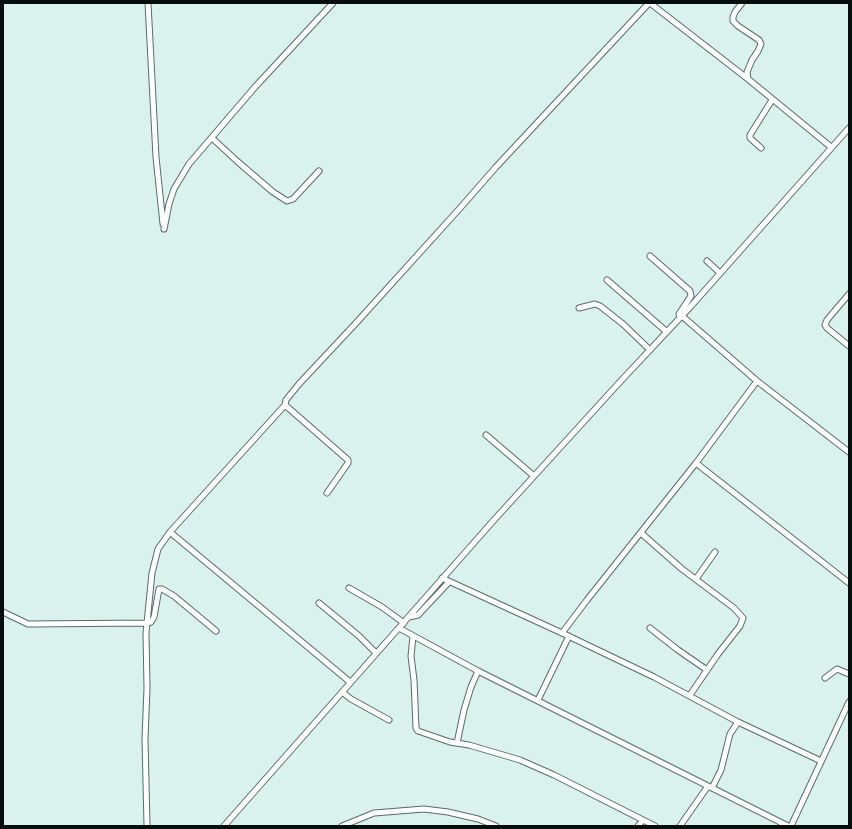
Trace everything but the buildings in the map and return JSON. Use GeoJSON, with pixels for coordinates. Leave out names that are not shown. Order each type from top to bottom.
{"type":"FeatureCollection","features":[{"type":"Feature","properties":{"kind":"street"},"geometry":{"type":"LineString","coordinates":[[148,3],[156,157],[164,229],[169,204],[174,189],[189,164],[255,87],[333,3]]}},
{"type":"Feature","properties":{"kind":"street"},"geometry":{"type":"LineString","coordinates":[[147,826],[144,739],[147,688],[147,623],[152,574],[158,549],[170,532],[285,405],[286,400],[299,384],[357,322],[496,167],[650,3],[748,79],[831,147]]}},
{"type":"Feature","properties":{"kind":"street"},"geometry":{"type":"LineString","coordinates":[[742,3],[735,12],[733,21],[759,40],[761,44],[747,72],[748,79]]}},
{"type":"Feature","properties":{"kind":"street"},"geometry":{"type":"LineString","coordinates":[[761,148],[750,136],[772,100]]}},
{"type":"Feature","properties":{"kind":"street"},"geometry":{"type":"LineString","coordinates":[[224,826],[442,578],[681,317],[849,128]]}},
{"type":"Feature","properties":{"kind":"street"},"geometry":{"type":"LineString","coordinates":[[212,138],[273,192],[287,201],[293,199],[319,171]]}},
{"type":"Feature","properties":{"kind":"street"},"geometry":{"type":"LineString","coordinates":[[650,256],[690,291],[691,296],[679,314],[681,317],[757,381],[849,452]]}},
{"type":"Feature","properties":{"kind":"street"},"geometry":{"type":"LineString","coordinates":[[707,261],[720,273]]}},
{"type":"Feature","properties":{"kind":"street"},"geometry":{"type":"LineString","coordinates":[[607,280],[667,332]]}},
{"type":"Feature","properties":{"kind":"street"},"geometry":{"type":"LineString","coordinates":[[849,294],[827,320],[825,325],[849,346]]}},
{"type":"Feature","properties":{"kind":"street"},"geometry":{"type":"LineString","coordinates":[[579,308],[595,304],[600,306],[623,324],[650,350]]}},
{"type":"Feature","properties":{"kind":"street"},"geometry":{"type":"LineString","coordinates":[[562,633],[586,600],[696,463],[757,381]]}},
{"type":"Feature","properties":{"kind":"street"},"geometry":{"type":"LineString","coordinates":[[285,405],[348,460],[348,463],[327,493]]}},
{"type":"Feature","properties":{"kind":"street"},"geometry":{"type":"LineString","coordinates":[[486,435],[534,476]]}},
{"type":"Feature","properties":{"kind":"street"},"geometry":{"type":"LineString","coordinates":[[696,463],[849,583]]}},
{"type":"Feature","properties":{"kind":"street"},"geometry":{"type":"LineString","coordinates":[[170,532],[350,682]]}},
{"type":"Feature","properties":{"kind":"street"},"geometry":{"type":"LineString","coordinates":[[641,533],[682,569],[734,608],[743,618],[740,626],[707,670],[690,696]]}},
{"type":"Feature","properties":{"kind":"street"},"geometry":{"type":"LineString","coordinates":[[696,580],[715,552]]}},
{"type":"Feature","properties":{"kind":"street"},"geometry":{"type":"LineString","coordinates":[[442,578],[569,636],[690,696],[738,722],[821,760]]}},
{"type":"Feature","properties":{"kind":"street"},"geometry":{"type":"LineString","coordinates":[[409,617],[418,615],[449,582]]}},
{"type":"Feature","properties":{"kind":"street"},"geometry":{"type":"LineString","coordinates":[[349,588],[382,607],[404,623]]}},
{"type":"Feature","properties":{"kind":"street"},"geometry":{"type":"LineString","coordinates":[[3,612],[28,624],[147,623],[151,622],[154,618],[159,589],[162,589],[174,596],[216,631]]}},
{"type":"Feature","properties":{"kind":"street"},"geometry":{"type":"LineString","coordinates":[[319,603],[359,636],[376,653]]}},
{"type":"Feature","properties":{"kind":"street"},"geometry":{"type":"LineString","coordinates":[[399,628],[478,671],[788,826]]}},
{"type":"Feature","properties":{"kind":"street"},"geometry":{"type":"LineString","coordinates":[[650,628],[707,670]]}},
{"type":"Feature","properties":{"kind":"street"},"geometry":{"type":"LineString","coordinates":[[413,636],[411,656],[414,680],[416,728],[418,731],[450,742],[469,745],[520,760],[564,780],[654,826]]}},
{"type":"Feature","properties":{"kind":"street"},"geometry":{"type":"LineString","coordinates":[[538,700],[569,636]]}},
{"type":"Feature","properties":{"kind":"street"},"geometry":{"type":"LineString","coordinates":[[825,678],[837,669],[849,674]]}},
{"type":"Feature","properties":{"kind":"street"},"geometry":{"type":"LineString","coordinates":[[457,743],[464,710],[478,671]]}},
{"type":"Feature","properties":{"kind":"street"},"geometry":{"type":"LineString","coordinates":[[342,692],[351,699],[389,720]]}},
{"type":"Feature","properties":{"kind":"street"},"geometry":{"type":"LineString","coordinates":[[791,826],[849,702]]}},
{"type":"Feature","properties":{"kind":"street"},"geometry":{"type":"LineString","coordinates":[[680,826],[722,770],[730,734],[738,722]]}},
{"type":"Feature","properties":{"kind":"street"},"geometry":{"type":"LineString","coordinates":[[342,826],[374,813],[424,809],[448,812],[478,819],[496,826]]}},
{"type":"Feature","properties":{"kind":"street"},"geometry":{"type":"LineString","coordinates":[[638,826],[643,820]]}}]}
